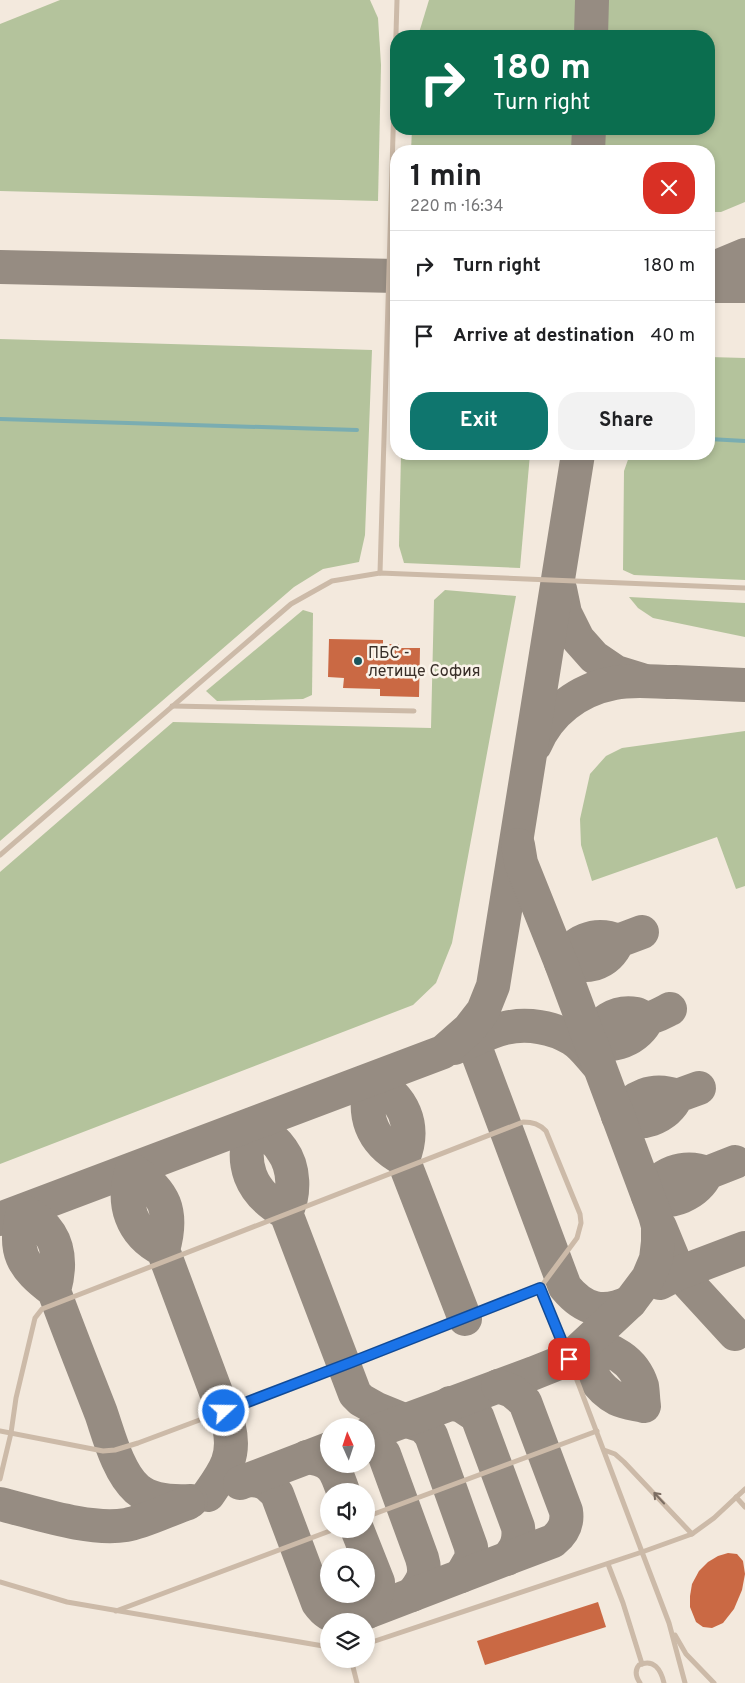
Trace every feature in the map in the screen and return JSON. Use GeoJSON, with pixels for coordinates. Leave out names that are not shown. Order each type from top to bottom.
{"type":"FeatureCollection","features":[{"type":"Feature","properties":{"kind":"lane"},"geometry":{"type":"LineString","coordinates":[[396,30],[397,0]]}},
{"type":"Feature","properties":{"kind":"lane"},"geometry":{"type":"LineString","coordinates":[[380,573],[390,236]]}},
{"type":"Feature","properties":{"kind":"lane"},"geometry":{"type":"LineString","coordinates":[[0,855],[291,604],[332,581],[380,573],[745,588]]}},
{"type":"Feature","properties":{"kind":"lane"},"geometry":{"type":"LineString","coordinates":[[172,706],[414,711]]}},
{"type":"Feature","properties":{"kind":"lane"},"geometry":{"type":"LineString","coordinates":[[0,1431],[11,1433],[103,1451],[115,1450],[344,1366],[540,1288],[577,1238],[581,1223],[580,1214],[546,1131],[532,1122],[523,1122],[42,1309],[35,1318],[16,1398],[11,1433],[0,1480]]}},
{"type":"Feature","properties":{"kind":"lane"},"geometry":{"type":"LineString","coordinates":[[540,1288],[597,1431],[669,1623],[685,1683]]}},
{"type":"Feature","properties":{"kind":"lane"},"geometry":{"type":"LineString","coordinates":[[375,1514],[597,1431]]}},
{"type":"Feature","properties":{"kind":"lane"},"geometry":{"type":"LineString","coordinates":[[604,1450],[615,1454],[624,1462],[692,1534]]}},
{"type":"Feature","properties":{"kind":"lane"},"geometry":{"type":"LineString","coordinates":[[375,1641],[608,1564],[692,1534],[714,1518],[745,1488]]}},
{"type":"Feature","properties":{"kind":"lane"},"geometry":{"type":"LineString","coordinates":[[736,1497],[745,1507]]}},
{"type":"Feature","properties":{"kind":"lane"},"geometry":{"type":"LineString","coordinates":[[116,1611],[320,1535]]}},
{"type":"Feature","properties":{"kind":"lane"},"geometry":{"type":"LineString","coordinates":[[608,1564],[623,1603],[642,1664]]}},
{"type":"Feature","properties":{"kind":"lane"},"geometry":{"type":"LineString","coordinates":[[0,1582],[67,1602],[320,1645]]}},
{"type":"Feature","properties":{"kind":"lane"},"geometry":{"type":"LineString","coordinates":[[669,1623],[686,1654],[714,1683]]}},
{"type":"Feature","properties":{"kind":"lane"},"geometry":{"type":"LineString","coordinates":[[640,1683],[636,1672],[638,1667],[648,1662],[657,1666],[664,1683]]}},
{"type":"Feature","properties":{"kind":"lane"},"geometry":{"type":"LineString","coordinates":[[353,1668],[357,1683]]}},
{"type":"Feature","properties":{"kind":"green space"},"geometry":{"type":"Polygon","coordinates":[[[60,0],[370,0],[378,18],[381,65],[378,201],[0,191],[0,24],[60,0]]]}},
{"type":"Feature","properties":{"kind":"green space"},"geometry":{"type":"Polygon","coordinates":[[[429,0],[578,0],[577,30],[420,30],[429,0]]]}},
{"type":"Feature","properties":{"kind":"green space"},"geometry":{"type":"Polygon","coordinates":[[[607,0],[745,0],[745,202],[721,212],[715,212],[715,145],[603,145],[603,135],[715,135],[715,30],[606,30],[607,0]]]}},
{"type":"Feature","properties":{"kind":"green space"},"geometry":{"type":"Polygon","coordinates":[[[412,135],[574,135],[573,145],[411,145],[412,135]]]}},
{"type":"Feature","properties":{"kind":"green space"},"geometry":{"type":"Polygon","coordinates":[[[0,339],[372,350],[365,535],[359,562],[323,569],[294,587],[0,841],[0,339]]]}},
{"type":"Feature","properties":{"kind":"green space"},"geometry":{"type":"Polygon","coordinates":[[[715,357],[745,358],[745,580],[634,575],[623,570],[624,471],[628,460],[715,460],[715,357]]]}},
{"type":"Feature","properties":{"kind":"green space"},"geometry":{"type":"Polygon","coordinates":[[[401,460],[529,460],[520,568],[404,563],[399,546],[401,460]]]}},
{"type":"Feature","properties":{"kind":"green space"},"geometry":{"type":"Polygon","coordinates":[[[445,590],[516,596],[452,943],[436,983],[413,1005],[0,1164],[0,872],[173,722],[431,728],[434,600],[445,590]]]}},
{"type":"Feature","properties":{"kind":"green space"},"geometry":{"type":"Polygon","coordinates":[[[629,597],[745,603],[745,637],[653,618],[638,608],[629,597]]]}},
{"type":"Feature","properties":{"kind":"green space"},"geometry":{"type":"Polygon","coordinates":[[[303,610],[313,613],[312,695],[303,699],[217,701],[206,691],[303,610]]]}},
{"type":"Feature","properties":{"kind":"green space"},"geometry":{"type":"Polygon","coordinates":[[[745,731],[745,886],[736,889],[717,837],[592,881],[581,845],[580,819],[590,774],[606,756],[622,748],[745,731]]]}},
{"type":"Feature","properties":{"kind":"building"},"geometry":{"type":"Polygon","coordinates":[[[329,639],[383,640],[383,644],[399,644],[399,648],[420,648],[419,697],[380,696],[380,689],[343,688],[344,678],[328,677],[329,639]]]}},
{"type":"Feature","properties":{"kind":"building"},"geometry":{"type":"Polygon","coordinates":[[[728,1553],[737,1554],[743,1561],[745,1574],[742,1590],[734,1609],[723,1623],[712,1628],[703,1627],[696,1622],[690,1607],[692,1584],[699,1571],[708,1562],[728,1553]]]}},
{"type":"Feature","properties":{"kind":"building"},"geometry":{"type":"Polygon","coordinates":[[[598,1602],[606,1627],[485,1665],[477,1641],[598,1602]]]}},
{"type":"Feature","properties":{"kind":"waterway"},"geometry":{"type":"LineString","coordinates":[[0,419],[357,430]]}},
{"type":"Feature","properties":{"kind":"waterway"},"geometry":{"type":"LineString","coordinates":[[715,439],[745,441]]}},
{"type":"Feature","properties":{"kind":"taxiway"},"geometry":{"type":"LineString","coordinates":[[591,30],[592,0]]}},
{"type":"Feature","properties":{"kind":"taxiway"},"geometry":{"type":"LineString","coordinates":[[588,145],[589,135]]}},
{"type":"Feature","properties":{"kind":"taxiway"},"geometry":{"type":"LineString","coordinates":[[715,268],[745,255]]}},
{"type":"Feature","properties":{"kind":"taxiway"},"geometry":{"type":"LineString","coordinates":[[0,267],[390,276]]}},
{"type":"Feature","properties":{"kind":"taxiway"},"geometry":{"type":"LineString","coordinates":[[715,286],[745,286]]}},
{"type":"Feature","properties":{"kind":"taxiway"},"geometry":{"type":"LineString","coordinates":[[0,1219],[443,1052],[469,1029],[483,1011],[493,986],[577,460]]}},
{"type":"Feature","properties":{"kind":"taxiway"},"geometry":{"type":"LineString","coordinates":[[560,589],[565,613],[578,639],[594,657],[616,672],[642,680]]}},
{"type":"Feature","properties":{"kind":"taxiway"},"geometry":{"type":"LineString","coordinates":[[535,745],[548,722],[566,704],[601,686],[636,681],[745,685]]}},
{"type":"Feature","properties":{"kind":"taxiway"},"geometry":{"type":"LineString","coordinates":[[375,1432],[569,1359],[630,1302],[648,1278],[656,1259],[658,1226],[655,1215],[561,963],[521,863],[518,845]]}},
{"type":"Feature","properties":{"kind":"taxiway"},"geometry":{"type":"LineString","coordinates":[[618,941],[608,956],[595,964],[561,963],[572,949],[585,940],[601,937],[618,941],[642,932]]}},
{"type":"Feature","properties":{"kind":"taxiway"},"geometry":{"type":"LineString","coordinates":[[648,1018],[643,1025],[638,1032],[615,1044],[597,1043],[589,1039],[603,1023],[615,1016],[628,1013],[650,1018],[670,1009]]}},
{"type":"Feature","properties":{"kind":"taxiway"},"geometry":{"type":"LineString","coordinates":[[454,1048],[499,1030],[522,1026],[540,1027],[572,1039],[597,1064]]}},
{"type":"Feature","properties":{"kind":"taxiway"},"geometry":{"type":"LineString","coordinates":[[473,1041],[565,1287],[579,1301],[594,1308],[611,1308],[630,1302]]}},
{"type":"Feature","properties":{"kind":"taxiway"},"geometry":{"type":"LineString","coordinates":[[403,1159],[407,1146],[408,1123],[399,1103],[392,1094],[372,1080],[368,1104],[371,1126],[383,1144],[403,1159],[465,1319]]}},
{"type":"Feature","properties":{"kind":"taxiway"},"geometry":{"type":"LineString","coordinates":[[677,1096],[667,1110],[652,1119],[635,1121],[626,1120],[618,1116],[630,1103],[644,1095],[668,1093],[677,1096],[699,1088]]}},
{"type":"Feature","properties":{"kind":"taxiway"},"geometry":{"type":"LineString","coordinates":[[286,1213],[292,1189],[289,1165],[276,1142],[253,1124],[247,1152],[250,1176],[264,1196],[286,1213],[355,1394],[361,1400],[377,1409],[423,1426],[431,1435],[471,1547],[472,1557],[461,1576]]}},
{"type":"Feature","properties":{"kind":"taxiway"},"geometry":{"type":"LineString","coordinates":[[707,1173],[697,1187],[682,1197],[665,1200],[648,1196],[659,1181],[673,1172],[698,1170],[707,1173],[735,1162]]}},
{"type":"Feature","properties":{"kind":"taxiway"},"geometry":{"type":"LineString","coordinates":[[163,1250],[167,1224],[164,1204],[152,1186],[132,1170],[128,1194],[131,1216],[143,1235],[163,1250],[229,1427],[231,1438],[230,1456],[224,1471],[208,1495]]}},
{"type":"Feature","properties":{"kind":"taxiway"},"geometry":{"type":"LineString","coordinates":[[54,1291],[58,1266],[55,1244],[44,1226],[23,1211],[19,1237],[22,1257],[34,1274],[54,1291],[124,1473],[137,1489],[149,1496],[170,1501],[191,1501]]}},
{"type":"Feature","properties":{"kind":"taxiway"},"geometry":{"type":"LineString","coordinates":[[660,1227],[679,1273],[735,1334]]}},
{"type":"Feature","properties":{"kind":"taxiway"},"geometry":{"type":"LineString","coordinates":[[660,1283],[679,1273],[745,1248]]}},
{"type":"Feature","properties":{"kind":"taxiway"},"geometry":{"type":"LineString","coordinates":[[585,1345],[595,1346],[612,1352],[627,1362],[642,1386],[644,1406],[620,1400],[610,1395],[598,1384],[587,1362],[585,1345]]}},
{"type":"Feature","properties":{"kind":"taxiway"},"geometry":{"type":"LineString","coordinates":[[246,1480],[263,1482],[277,1494],[318,1603],[323,1609],[329,1614],[340,1617],[367,1612],[553,1541],[560,1535],[565,1524],[566,1511],[525,1402],[512,1391],[498,1386]]}},
{"type":"Feature","properties":{"kind":"taxiway"},"geometry":{"type":"LineString","coordinates":[[450,1403],[462,1406],[477,1416],[518,1527],[517,1545],[507,1559]]}},
{"type":"Feature","properties":{"kind":"taxiway"},"geometry":{"type":"LineString","coordinates":[[375,1445],[384,1454],[422,1558],[423,1578],[412,1595]]}},
{"type":"Feature","properties":{"kind":"taxiway"},"geometry":{"type":"LineString","coordinates":[[240,1483],[320,1452]]}},
{"type":"Feature","properties":{"kind":"taxiway"},"geometry":{"type":"LineString","coordinates":[[307,1457],[322,1461],[332,1467],[340,1483]]}},
{"type":"Feature","properties":{"kind":"taxiway"},"geometry":{"type":"LineString","coordinates":[[0,1504],[63,1520],[96,1526],[111,1526],[141,1521],[188,1503]]}},
{"type":"Feature","properties":{"kind":"taxiway"},"geometry":{"type":"LineString","coordinates":[[361,1538],[378,1582],[375,1597],[367,1612]]}},
{"type":"Feature","properties":{"kind":"place","name":"ПБС - летище София"},"geometry":{"type":"Point","coordinates":[358,661]}},
{"type":"Feature","properties":{"kind":"route"},"geometry":{"type":"LineString","coordinates":[[224,1411],[540,1288],[569,1359]]}}]}
